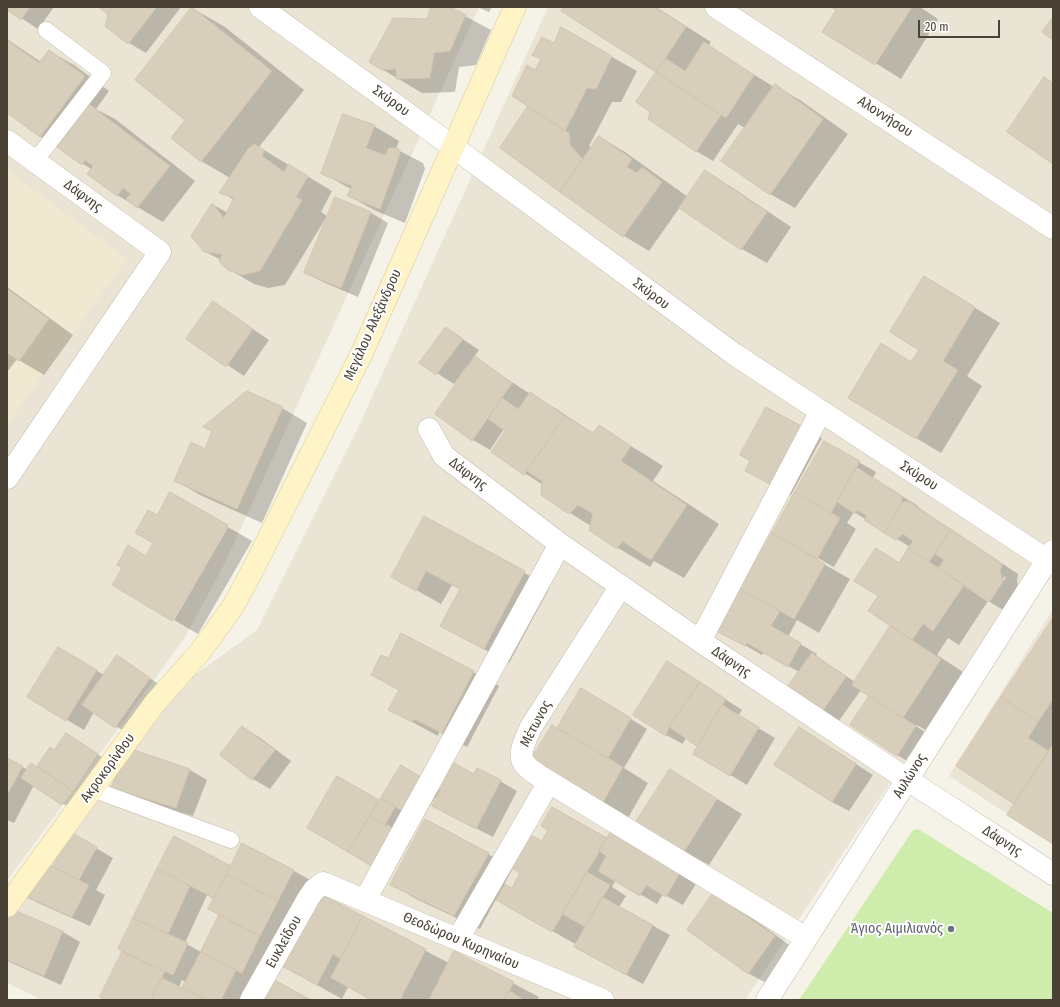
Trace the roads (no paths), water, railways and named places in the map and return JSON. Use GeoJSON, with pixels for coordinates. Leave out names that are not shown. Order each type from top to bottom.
{"type":"FeatureCollection","features":[{"type":"Feature","properties":{"kind":"main road","name":"Μεγάλου Αλεξάνδρου"},"geometry":{"type":"LineString","coordinates":[[212,634],[232,608],[268,542],[362,353],[452,146],[515,7]]}},
{"type":"Feature","properties":{"kind":"main road","name":"Ακροκορίνθου"},"geometry":{"type":"LineString","coordinates":[[7,906],[155,703],[200,652],[212,634]]}},
{"type":"Feature","properties":{"kind":"street","name":"Σκύρου"},"geometry":{"type":"LineString","coordinates":[[260,7],[452,146],[696,327],[821,411],[1051,559]]}},
{"type":"Feature","properties":{"kind":"street","name":"Αλοννήσου"},"geometry":{"type":"LineString","coordinates":[[716,7],[1053,228]]}},
{"type":"Feature","properties":{"kind":"street","name":"Δάφνης"},"geometry":{"type":"LineString","coordinates":[[7,141],[160,252],[8,474]]}},
{"type":"Feature","properties":{"kind":"street"},"geometry":{"type":"LineString","coordinates":[[700,641],[821,411]]}},
{"type":"Feature","properties":{"kind":"street","name":"Δάφνης"},"geometry":{"type":"LineString","coordinates":[[430,429],[444,456],[560,544],[700,641],[908,780],[1053,874]]}},
{"type":"Feature","properties":{"kind":"street"},"geometry":{"type":"LineString","coordinates":[[365,900],[560,544]]}},
{"type":"Feature","properties":{"kind":"street","name":"Αυλώνος"},"geometry":{"type":"LineString","coordinates":[[767,1000],[1051,559]]}},
{"type":"Feature","properties":{"kind":"street","name":"Μέτωνος"},"geometry":{"type":"LineString","coordinates":[[548,782],[524,765],[521,759],[524,743],[531,728],[621,586]]}},
{"type":"Feature","properties":{"kind":"street"},"geometry":{"type":"LineString","coordinates":[[458,939],[548,782],[806,938]]}},
{"type":"Feature","properties":{"kind":"street","name":"Θεοδώρου Κυρηναίου"},"geometry":{"type":"LineString","coordinates":[[319,885],[324,883],[335,887],[603,1000]]}},
{"type":"Feature","properties":{"kind":"street","name":"Ευκλείδου"},"geometry":{"type":"LineString","coordinates":[[251,1000],[308,899],[319,885]]}},
{"type":"Feature","properties":{"kind":"lane"},"geometry":{"type":"LineString","coordinates":[[35,161],[103,73],[46,30]]}},
{"type":"Feature","properties":{"kind":"lane"},"geometry":{"type":"LineString","coordinates":[[92,790],[231,840]]}},
{"type":"Feature","properties":{"kind":"place","name":"Άγιος Αιμιλιανός"},"geometry":{"type":"Point","coordinates":[951,929]}}]}
